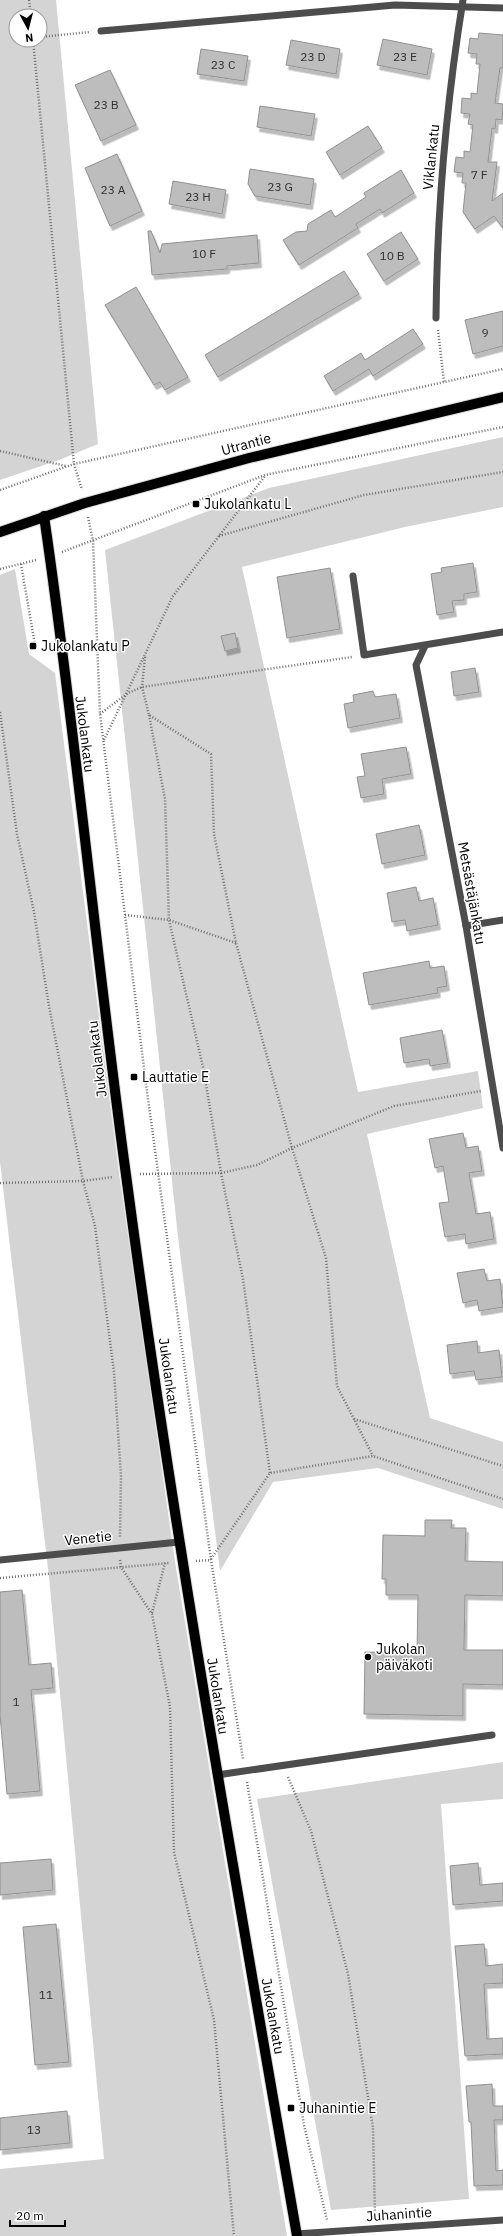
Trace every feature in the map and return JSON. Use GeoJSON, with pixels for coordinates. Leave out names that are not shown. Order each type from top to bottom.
{"type":"FeatureCollection","features":[{"type":"Feature","properties":{"kind":"main road","name":"Utrantie"},"geometry":{"type":"LineString","coordinates":[[0,532],[85,503],[249,458],[503,397]]}},
{"type":"Feature","properties":{"kind":"main road","name":"Jukolankatu"},"geometry":{"type":"LineString","coordinates":[[44,516],[126,1176],[179,1542],[217,1775],[296,2235]]}},
{"type":"Feature","properties":{"kind":"street"},"geometry":{"type":"LineString","coordinates":[[101,31],[394,5],[462,3],[503,8]]}},
{"type":"Feature","properties":{"kind":"street","name":"Viklankatu"},"geometry":{"type":"LineString","coordinates":[[436,318],[437,234],[443,156],[462,3]]}},
{"type":"Feature","properties":{"kind":"street"},"geometry":{"type":"LineString","coordinates":[[353,576],[364,655],[503,632]]}},
{"type":"Feature","properties":{"kind":"street","name":"Metsästäjänkatu"},"geometry":{"type":"LineString","coordinates":[[425,646],[416,665],[466,926],[503,1148]]}},
{"type":"Feature","properties":{"kind":"street"},"geometry":{"type":"LineString","coordinates":[[466,926],[503,920]]}},
{"type":"Feature","properties":{"kind":"street","name":"Venetie"},"geometry":{"type":"LineString","coordinates":[[0,1560],[179,1542]]}},
{"type":"Feature","properties":{"kind":"street"},"geometry":{"type":"LineString","coordinates":[[217,1775],[492,1735]]}},
{"type":"Feature","properties":{"kind":"street","name":"Juhanintie"},"geometry":{"type":"LineString","coordinates":[[296,2235],[330,2231],[503,2220]]}},
{"type":"Feature","properties":{"kind":"path"},"geometry":{"type":"LineString","coordinates":[[48,36],[101,31]]}},
{"type":"Feature","properties":{"kind":"path"},"geometry":{"type":"LineString","coordinates":[[34,48],[74,464],[85,503],[93,541],[100,714],[157,1173],[211,1560],[245,1771],[304,2125],[330,2231]]}},
{"type":"Feature","properties":{"kind":"path"},"geometry":{"type":"LineString","coordinates":[[436,318],[444,382]]}},
{"type":"Feature","properties":{"kind":"path"},"geometry":{"type":"LineString","coordinates":[[0,490],[74,464],[503,369]]}},
{"type":"Feature","properties":{"kind":"path"},"geometry":{"type":"LineString","coordinates":[[0,569],[50,556],[93,541],[265,476],[503,427]]}},
{"type":"Feature","properties":{"kind":"path"},"geometry":{"type":"LineString","coordinates":[[0,451],[66,466]]}},
{"type":"Feature","properties":{"kind":"path"},"geometry":{"type":"LineString","coordinates":[[218,537],[364,495],[503,472]]}},
{"type":"Feature","properties":{"kind":"path"},"geometry":{"type":"LineString","coordinates":[[103,740],[128,693],[173,596],[265,476]]}},
{"type":"Feature","properties":{"kind":"path"},"geometry":{"type":"LineString","coordinates":[[21,564],[34,645]]}},
{"type":"Feature","properties":{"kind":"path"},"geometry":{"type":"LineString","coordinates":[[100,714],[128,693],[142,687],[364,655]]}},
{"type":"Feature","properties":{"kind":"path"},"geometry":{"type":"LineString","coordinates":[[145,657],[142,687],[165,798],[169,920],[203,1067],[221,1173],[243,1278],[270,1473],[211,1560]]}},
{"type":"Feature","properties":{"kind":"path"},"geometry":{"type":"LineString","coordinates":[[0,712],[17,834],[34,912],[49,1006],[83,1181],[95,1226],[114,1372],[121,1476],[119,1548],[121,1567],[152,1614],[170,1707],[174,1852],[214,2020],[234,2236]]}},
{"type":"Feature","properties":{"kind":"path"},"geometry":{"type":"LineString","coordinates":[[149,715],[211,754],[214,834],[236,943],[292,1148],[326,1258],[337,1386],[373,1456]]}},
{"type":"Feature","properties":{"kind":"path"},"geometry":{"type":"LineString","coordinates":[[125,915],[169,920],[236,943]]}},
{"type":"Feature","properties":{"kind":"path"},"geometry":{"type":"LineString","coordinates":[[0,1183],[83,1181],[157,1173],[221,1173],[257,1165],[292,1148],[394,1106],[492,1089]]}},
{"type":"Feature","properties":{"kind":"path"},"geometry":{"type":"LineString","coordinates":[[354,1419],[503,1466]]}},
{"type":"Feature","properties":{"kind":"path"},"geometry":{"type":"LineString","coordinates":[[270,1473],[373,1456],[503,1498]]}},
{"type":"Feature","properties":{"kind":"path"},"geometry":{"type":"LineString","coordinates":[[0,1578],[211,1560]]}},
{"type":"Feature","properties":{"kind":"path"},"geometry":{"type":"LineString","coordinates":[[152,1614],[165,1563]]}},
{"type":"Feature","properties":{"kind":"path"},"geometry":{"type":"LineString","coordinates":[[283,1766],[311,1831],[348,1974],[373,2128],[376,2228]]}},
{"type":"Feature","properties":{"kind":"shaded area"},"geometry":{"type":"Polygon","coordinates":[[[0,0],[56,0],[98,444],[59,460],[0,480],[0,0]]]}},
{"type":"Feature","properties":{"kind":"shaded area"},"geometry":{"type":"Polygon","coordinates":[[[503,437],[503,507],[405,527],[242,567],[358,1092],[478,1071],[483,1108],[367,1134],[430,1418],[503,1442],[503,1509],[378,1468],[273,1482],[220,1571],[178,1237],[105,550],[269,488],[503,437]]]}},
{"type":"Feature","properties":{"kind":"shaded area"},"geometry":{"type":"Polygon","coordinates":[[[15,569],[29,654],[55,673],[119,1173],[176,1568],[287,2236],[0,2236],[0,2169],[104,2159],[49,1577],[0,1162],[0,575],[15,569]]]}},
{"type":"Feature","properties":{"kind":"shaded area"},"geometry":{"type":"Polygon","coordinates":[[[503,1762],[503,1799],[441,1804],[469,2199],[331,2210],[257,1799],[503,1762]]]}},
{"type":"Feature","properties":{"kind":"building"},"geometry":{"type":"Polygon","coordinates":[[[479,33],[503,35],[503,68],[500,68],[495,103],[503,104],[502,120],[496,119],[495,129],[492,128],[488,162],[497,162],[492,201],[503,193],[503,228],[494,216],[475,229],[463,212],[466,183],[462,183],[463,173],[454,172],[456,157],[464,158],[464,151],[470,152],[473,125],[468,124],[470,114],[461,113],[462,98],[471,99],[471,93],[477,94],[480,64],[476,64],[477,54],[468,53],[470,38],[478,39],[479,33]]]}},
{"type":"Feature","properties":{"kind":"building"},"geometry":{"type":"Polygon","coordinates":[[[383,39],[432,49],[427,75],[377,65],[383,39]]]}},
{"type":"Feature","properties":{"kind":"building"},"geometry":{"type":"Polygon","coordinates":[[[291,40],[340,49],[336,74],[286,65],[291,40]]]}},
{"type":"Feature","properties":{"kind":"building"},"geometry":{"type":"Polygon","coordinates":[[[201,49],[248,56],[244,81],[197,74],[201,49]]]}},
{"type":"Feature","properties":{"kind":"building"},"geometry":{"type":"Polygon","coordinates":[[[110,70],[136,125],[101,141],[75,85],[110,70]]]}},
{"type":"Feature","properties":{"kind":"building"},"geometry":{"type":"Polygon","coordinates":[[[260,106],[315,114],[311,136],[257,127],[260,106]]]}},
{"type":"Feature","properties":{"kind":"building"},"geometry":{"type":"Polygon","coordinates":[[[368,126],[382,148],[340,175],[326,152],[368,126]]]}},
{"type":"Feature","properties":{"kind":"building"},"geometry":{"type":"Polygon","coordinates":[[[117,154],[142,211],[110,226],[85,168],[117,154]]]}},
{"type":"Feature","properties":{"kind":"building"},"geometry":{"type":"Polygon","coordinates":[[[250,169],[314,179],[310,205],[255,196],[248,184],[250,169]]]}},
{"type":"Feature","properties":{"kind":"building"},"geometry":{"type":"Polygon","coordinates":[[[401,170],[414,193],[382,213],[380,209],[356,224],[358,228],[299,265],[283,240],[296,232],[307,231],[308,224],[331,210],[335,217],[366,197],[364,193],[401,170]]]}},
{"type":"Feature","properties":{"kind":"building"},"geometry":{"type":"Polygon","coordinates":[[[173,181],[226,190],[222,214],[169,204],[173,181]]]}},
{"type":"Feature","properties":{"kind":"building"},"geometry":{"type":"Polygon","coordinates":[[[148,231],[151,231],[160,253],[162,244],[257,235],[259,263],[227,266],[227,269],[152,275],[148,231]]]}},
{"type":"Feature","properties":{"kind":"building"},"geometry":{"type":"Polygon","coordinates":[[[401,232],[418,259],[384,281],[367,254],[401,232]]]}},
{"type":"Feature","properties":{"kind":"building"},"geometry":{"type":"Polygon","coordinates":[[[344,271],[359,294],[218,377],[205,355],[344,271]]]}},
{"type":"Feature","properties":{"kind":"building"},"geometry":{"type":"Polygon","coordinates":[[[136,287],[188,377],[165,390],[160,382],[154,385],[105,305],[136,287]]]}},
{"type":"Feature","properties":{"kind":"building"},"geometry":{"type":"Polygon","coordinates":[[[503,311],[503,346],[473,354],[465,320],[503,311]]]}},
{"type":"Feature","properties":{"kind":"building"},"geometry":{"type":"Polygon","coordinates":[[[413,329],[423,344],[373,376],[369,369],[333,391],[324,376],[361,353],[365,360],[413,329]]]}},
{"type":"Feature","properties":{"kind":"building"},"geometry":{"type":"Polygon","coordinates":[[[473,563],[477,592],[464,594],[464,600],[452,601],[454,612],[437,615],[431,574],[442,572],[441,568],[473,563]]]}},
{"type":"Feature","properties":{"kind":"building"},"geometry":{"type":"Polygon","coordinates":[[[330,568],[340,629],[287,638],[277,577],[330,568]]]}},
{"type":"Feature","properties":{"kind":"building"},"geometry":{"type":"Polygon","coordinates":[[[235,633],[238,648],[225,651],[221,636],[235,633]]]}},
{"type":"Feature","properties":{"kind":"building"},"geometry":{"type":"Polygon","coordinates":[[[475,668],[479,692],[454,696],[451,672],[475,668]]]}},
{"type":"Feature","properties":{"kind":"building"},"geometry":{"type":"Polygon","coordinates":[[[373,691],[375,697],[396,694],[400,718],[348,728],[344,704],[354,702],[353,695],[373,691]]]}},
{"type":"Feature","properties":{"kind":"building"},"geometry":{"type":"Polygon","coordinates":[[[406,747],[411,774],[382,779],[384,794],[361,798],[357,777],[365,776],[361,754],[406,747]]]}},
{"type":"Feature","properties":{"kind":"building"},"geometry":{"type":"Polygon","coordinates":[[[419,825],[425,855],[382,864],[376,834],[419,825]]]}},
{"type":"Feature","properties":{"kind":"building"},"geometry":{"type":"Polygon","coordinates":[[[416,887],[419,901],[433,898],[438,925],[407,931],[405,920],[392,922],[387,893],[416,887]]]}},
{"type":"Feature","properties":{"kind":"building"},"geometry":{"type":"Polygon","coordinates":[[[429,961],[430,968],[444,966],[447,986],[437,988],[438,993],[369,1005],[363,973],[429,961]]]}},
{"type":"Feature","properties":{"kind":"building"},"geometry":{"type":"Polygon","coordinates":[[[442,1030],[448,1063],[430,1066],[429,1059],[404,1063],[400,1038],[442,1030]]]}},
{"type":"Feature","properties":{"kind":"building"},"geometry":{"type":"Polygon","coordinates":[[[463,1133],[466,1148],[478,1146],[482,1171],[469,1173],[476,1214],[490,1212],[494,1239],[466,1244],[465,1234],[445,1237],[439,1203],[449,1202],[443,1166],[435,1168],[429,1139],[463,1133]]]}},
{"type":"Feature","properties":{"kind":"building"},"geometry":{"type":"Polygon","coordinates":[[[484,1269],[487,1281],[500,1279],[503,1307],[479,1311],[477,1300],[463,1303],[457,1273],[484,1269]]]}},
{"type":"Feature","properties":{"kind":"building"},"geometry":{"type":"Polygon","coordinates":[[[477,1341],[478,1353],[499,1350],[502,1377],[476,1380],[474,1371],[450,1374],[447,1345],[477,1341]]]}},
{"type":"Feature","properties":{"kind":"building"},"geometry":{"type":"Polygon","coordinates":[[[425,1520],[452,1520],[451,1528],[466,1528],[465,1561],[503,1562],[503,1596],[465,1595],[464,1650],[503,1650],[503,1685],[463,1684],[463,1716],[364,1714],[365,1652],[417,1653],[418,1595],[386,1595],[386,1579],[382,1579],[383,1535],[425,1536],[425,1520]]]}},
{"type":"Feature","properties":{"kind":"building"},"geometry":{"type":"Polygon","coordinates":[[[22,1590],[29,1665],[51,1663],[53,1688],[31,1690],[40,1791],[7,1794],[0,1715],[0,1592],[22,1590]]]}},
{"type":"Feature","properties":{"kind":"building"},"geometry":{"type":"Polygon","coordinates":[[[51,1859],[53,1890],[0,1895],[0,1863],[51,1859]]]}},
{"type":"Feature","properties":{"kind":"building"},"geometry":{"type":"Polygon","coordinates":[[[478,1863],[480,1885],[503,1883],[503,1901],[453,1905],[450,1866],[478,1863]]]}},
{"type":"Feature","properties":{"kind":"building"},"geometry":{"type":"Polygon","coordinates":[[[56,1924],[69,2062],[35,2065],[23,1927],[56,1924]]]}},
{"type":"Feature","properties":{"kind":"building"},"geometry":{"type":"Polygon","coordinates":[[[484,1944],[486,1966],[503,1964],[503,1983],[484,1984],[487,2039],[503,2038],[503,2054],[465,2056],[455,1946],[484,1944]]]}},
{"type":"Feature","properties":{"kind":"building"},"geometry":{"type":"Polygon","coordinates":[[[492,2084],[493,2106],[503,2106],[503,2120],[494,2120],[496,2171],[503,2170],[503,2185],[474,2186],[471,2122],[469,2122],[466,2086],[492,2084]]]}},
{"type":"Feature","properties":{"kind":"building"},"geometry":{"type":"Polygon","coordinates":[[[67,2111],[70,2143],[0,2150],[0,2118],[67,2111]]]}},
{"type":"Feature","properties":{"kind":"place","name":"Jukolankatu L"},"geometry":{"type":"Point","coordinates":[196,504]}},
{"type":"Feature","properties":{"kind":"place","name":"Jukolankatu P"},"geometry":{"type":"Point","coordinates":[33,646]}},
{"type":"Feature","properties":{"kind":"place","name":"Lauttatie E"},"geometry":{"type":"Point","coordinates":[134,1077]}},
{"type":"Feature","properties":{"kind":"place","name":"Jukolan päiväkoti"},"geometry":{"type":"Point","coordinates":[368,1657]}},
{"type":"Feature","properties":{"kind":"place","name":"Juhanintie E"},"geometry":{"type":"Point","coordinates":[291,2108]}}]}
